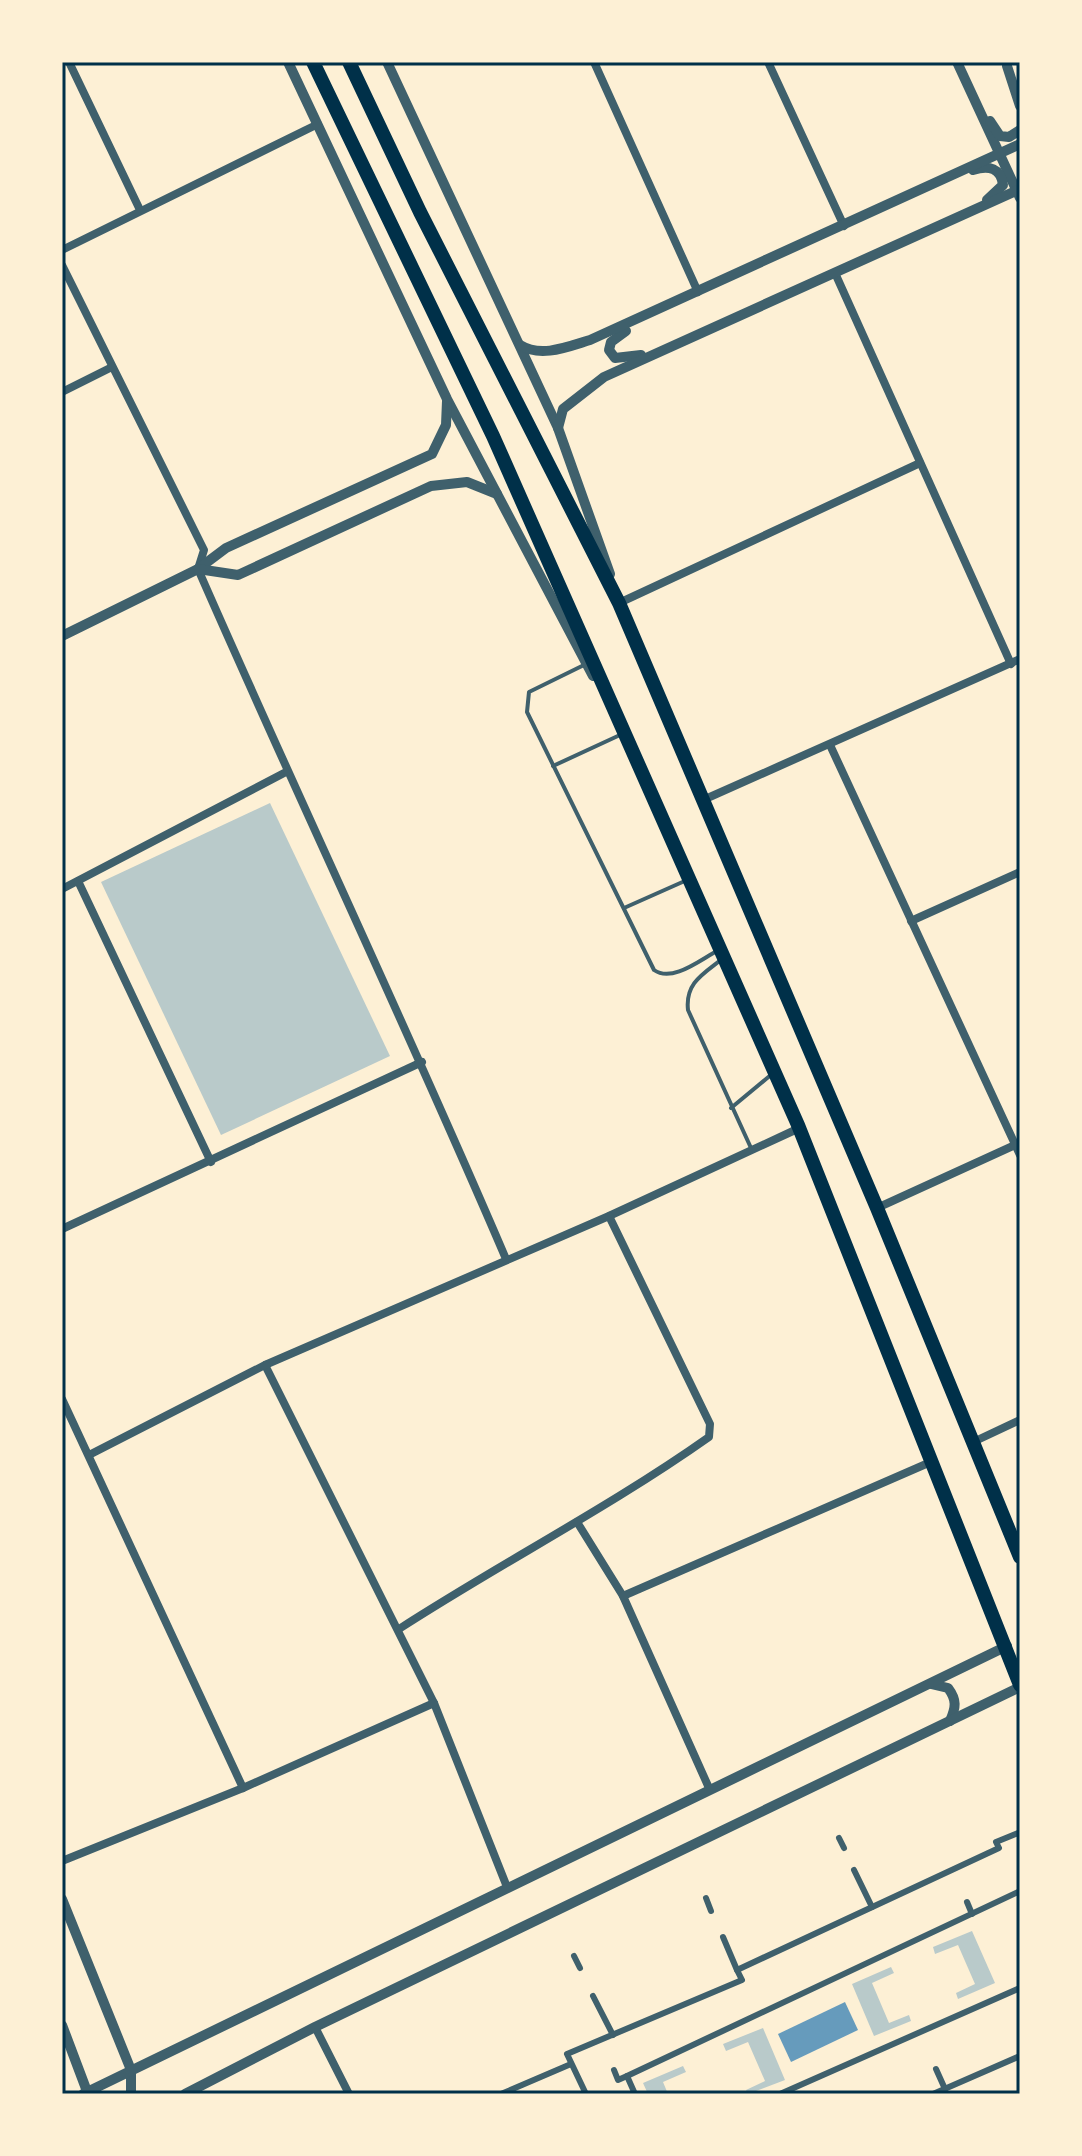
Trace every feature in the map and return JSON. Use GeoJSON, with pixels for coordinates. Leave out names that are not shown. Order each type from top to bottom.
{"type":"FeatureCollection","features":[{"type":"Feature","properties":{"kind":"main road"},"geometry":{"type":"LineString","coordinates":[[313,62],[493,436],[775,1071],[1007,1646],[1020,1686]]}},
{"type":"Feature","properties":{"kind":"main road"},"geometry":{"type":"LineString","coordinates":[[349,62],[420,212],[619,603],[877,1208],[1020,1557]]}},
{"type":"Feature","properties":{"kind":"street"},"geometry":{"type":"LineString","coordinates":[[69,62],[140,210]]}},
{"type":"Feature","properties":{"kind":"street"},"geometry":{"type":"LineString","coordinates":[[288,62],[447,399],[624,732]]}},
{"type":"Feature","properties":{"kind":"street"},"geometry":{"type":"LineString","coordinates":[[387,62],[558,428],[619,603],[920,463]]}},
{"type":"Feature","properties":{"kind":"street"},"geometry":{"type":"LineString","coordinates":[[594,62],[698,292]]}},
{"type":"Feature","properties":{"kind":"street"},"geometry":{"type":"LineString","coordinates":[[768,62],[844,226]]}},
{"type":"Feature","properties":{"kind":"street"},"geometry":{"type":"LineString","coordinates":[[558,428],[563,409],[581,391],[604,377],[969,212],[1019,193],[957,62]]}},
{"type":"Feature","properties":{"kind":"street"},"geometry":{"type":"LineString","coordinates":[[1006,64],[1020,98]]}},
{"type":"Feature","properties":{"kind":"street"},"geometry":{"type":"LineString","coordinates":[[1006,64],[1020,106]]}},
{"type":"Feature","properties":{"kind":"street"},"geometry":{"type":"LineString","coordinates":[[968,85],[1000,136],[1009,137],[1020,130]]}},
{"type":"Feature","properties":{"kind":"street"},"geometry":{"type":"LineString","coordinates":[[62,250],[318,124]]}},
{"type":"Feature","properties":{"kind":"street"},"geometry":{"type":"LineString","coordinates":[[519,344],[530,352],[556,350],[590,340],[1020,144]]}},
{"type":"Feature","properties":{"kind":"street"},"geometry":{"type":"LineString","coordinates":[[951,175],[985,166],[997,170],[1002,177],[1003,185],[995,194],[969,212]]}},
{"type":"Feature","properties":{"kind":"street"},"geometry":{"type":"LineString","coordinates":[[62,265],[204,550],[198,569],[286,772],[422,1062],[506,1259]]}},
{"type":"Feature","properties":{"kind":"street"},"geometry":{"type":"LineString","coordinates":[[835,273],[1011,664]]}},
{"type":"Feature","properties":{"kind":"street"},"geometry":{"type":"LineString","coordinates":[[669,306],[618,336],[609,350],[615,358],[633,358],[686,340]]}},
{"type":"Feature","properties":{"kind":"street"},"geometry":{"type":"LineString","coordinates":[[62,392],[112,367]]}},
{"type":"Feature","properties":{"kind":"street"},"geometry":{"type":"LineString","coordinates":[[62,636],[198,569],[226,548],[432,454],[446,425],[447,399]]}},
{"type":"Feature","properties":{"kind":"street"},"geometry":{"type":"LineString","coordinates":[[198,569],[238,575],[431,486],[467,482],[497,494]]}},
{"type":"Feature","properties":{"kind":"street"},"geometry":{"type":"LineString","coordinates":[[702,800],[1020,659]]}},
{"type":"Feature","properties":{"kind":"street"},"geometry":{"type":"LineString","coordinates":[[830,745],[1020,1155]]}},
{"type":"Feature","properties":{"kind":"street"},"geometry":{"type":"LineString","coordinates":[[62,889],[286,772]]}},
{"type":"Feature","properties":{"kind":"street"},"geometry":{"type":"LineString","coordinates":[[911,921],[1020,872]]}},
{"type":"Feature","properties":{"kind":"street"},"geometry":{"type":"LineString","coordinates":[[78,881],[211,1162]]}},
{"type":"Feature","properties":{"kind":"street"},"geometry":{"type":"LineString","coordinates":[[62,1229],[422,1062]]}},
{"type":"Feature","properties":{"kind":"street"},"geometry":{"type":"LineString","coordinates":[[89,1455],[265,1365],[609,1216],[793,1131],[798,1125]]}},
{"type":"Feature","properties":{"kind":"street"},"geometry":{"type":"LineString","coordinates":[[877,1208],[1015,1145]]}},
{"type":"Feature","properties":{"kind":"street"},"geometry":{"type":"LineString","coordinates":[[399,1629],[502,1563],[636,1488],[709,1437],[710,1424],[609,1216]]}},
{"type":"Feature","properties":{"kind":"street"},"geometry":{"type":"LineString","coordinates":[[265,1365],[434,1703],[507,1887]]}},
{"type":"Feature","properties":{"kind":"street"},"geometry":{"type":"LineString","coordinates":[[62,1399],[243,1788]]}},
{"type":"Feature","properties":{"kind":"street"},"geometry":{"type":"LineString","coordinates":[[971,1443],[1020,1420]]}},
{"type":"Feature","properties":{"kind":"street"},"geometry":{"type":"LineString","coordinates":[[623,1596],[933,1461]]}},
{"type":"Feature","properties":{"kind":"street"},"geometry":{"type":"LineString","coordinates":[[577,1522],[623,1596],[709,1788]]}},
{"type":"Feature","properties":{"kind":"street"},"geometry":{"type":"LineString","coordinates":[[62,2025],[86,2093],[1007,1646]]}},
{"type":"Feature","properties":{"kind":"street"},"geometry":{"type":"LineString","coordinates":[[926,1685],[938,1683],[948,1688],[955,1697],[950,1721]]}},
{"type":"Feature","properties":{"kind":"street"},"geometry":{"type":"LineString","coordinates":[[185,2094],[315,2027],[1020,1686]]}},
{"type":"Feature","properties":{"kind":"street"},"geometry":{"type":"LineString","coordinates":[[62,1861],[243,1788],[434,1703]]}},
{"type":"Feature","properties":{"kind":"street"},"geometry":{"type":"LineString","coordinates":[[737,1970],[953,1873],[999,1848],[996,1842],[1018,1833],[1020,1836]]}},
{"type":"Feature","properties":{"kind":"street"},"geometry":{"type":"LineString","coordinates":[[839,1838],[844,1848]]}},
{"type":"Feature","properties":{"kind":"street"},"geometry":{"type":"LineString","coordinates":[[854,1870],[872,1907]]}},
{"type":"Feature","properties":{"kind":"street"},"geometry":{"type":"LineString","coordinates":[[614,2070],[618,2080],[1020,1891]]}},
{"type":"Feature","properties":{"kind":"street"},"geometry":{"type":"LineString","coordinates":[[706,1898],[711,1911]]}},
{"type":"Feature","properties":{"kind":"street"},"geometry":{"type":"LineString","coordinates":[[62,1899],[131,2070],[131,2094]]}},
{"type":"Feature","properties":{"kind":"street"},"geometry":{"type":"LineString","coordinates":[[967,1902],[972,1914]]}},
{"type":"Feature","properties":{"kind":"street"},"geometry":{"type":"LineString","coordinates":[[862,1912],[866,1920]]}},
{"type":"Feature","properties":{"kind":"street"},"geometry":{"type":"LineString","coordinates":[[586,2094],[567,2054],[742,1980],[723,1937]]}},
{"type":"Feature","properties":{"kind":"street"},"geometry":{"type":"LineString","coordinates":[[877,1947],[881,1956]]}},
{"type":"Feature","properties":{"kind":"street"},"geometry":{"type":"LineString","coordinates":[[574,1956],[580,1968]]}},
{"type":"Feature","properties":{"kind":"street"},"geometry":{"type":"LineString","coordinates":[[784,2093],[920,2037],[1020,1988]]}},
{"type":"Feature","properties":{"kind":"street"},"geometry":{"type":"LineString","coordinates":[[593,1996],[613,2035]]}},
{"type":"Feature","properties":{"kind":"street"},"geometry":{"type":"LineString","coordinates":[[745,2010],[749,2019]]}},
{"type":"Feature","properties":{"kind":"street"},"geometry":{"type":"LineString","coordinates":[[315,2027],[349,2094]]}},
{"type":"Feature","properties":{"kind":"street"},"geometry":{"type":"LineString","coordinates":[[933,2094],[1020,2056]]}},
{"type":"Feature","properties":{"kind":"street"},"geometry":{"type":"LineString","coordinates":[[501,2094],[571,2064]]}},
{"type":"Feature","properties":{"kind":"street"},"geometry":{"type":"LineString","coordinates":[[936,2069],[945,2089]]}},
{"type":"Feature","properties":{"kind":"street"},"geometry":{"type":"LineString","coordinates":[[627,2076],[635,2094]]}},
{"type":"Feature","properties":{"kind":"lane"},"geometry":{"type":"LineString","coordinates":[[586,664],[529,692],[527,712],[654,970],[661,975],[672,974],[722,953]]}},
{"type":"Feature","properties":{"kind":"lane"},"geometry":{"type":"LineString","coordinates":[[553,766],[624,732]]}},
{"type":"Feature","properties":{"kind":"lane"},"geometry":{"type":"LineString","coordinates":[[624,908],[689,879]]}},
{"type":"Feature","properties":{"kind":"lane"},"geometry":{"type":"LineString","coordinates":[[722,953],[692,982],[686,995],[688,1010],[752,1150]]}},
{"type":"Feature","properties":{"kind":"lane"},"geometry":{"type":"LineString","coordinates":[[731,1108],[775,1071]]}},
{"type":"Feature","properties":{"kind":"shaded area"},"geometry":{"type":"Polygon","coordinates":[[[270,803],[390,1056],[221,1135],[101,882],[270,803]]]}},
{"type":"Feature","properties":{"kind":"shaded area"},"geometry":{"type":"Polygon","coordinates":[[[972,1931],[995,1983],[958,1999],[956,1993],[975,1984],[958,1945],[935,1954],[933,1947],[972,1931]]]}},
{"type":"Feature","properties":{"kind":"shaded area"},"geometry":{"type":"Polygon","coordinates":[[[891,1967],[894,1973],[872,1983],[889,2023],[909,2015],[911,2021],[874,2036],[852,1984],[891,1967]]]}},
{"type":"Feature","properties":{"kind":"shaded area"},"geometry":{"type":"Polygon","coordinates":[[[763,2028],[785,2080],[748,2094],[746,2090],[765,2081],[748,2042],[726,2051],[723,2044],[763,2028]]]}},
{"type":"Feature","properties":{"kind":"shaded area"},"geometry":{"type":"Polygon","coordinates":[[[683,2066],[686,2072],[663,2082],[668,2094],[648,2094],[643,2083],[683,2066]]]}},
{"type":"Feature","properties":{"kind":"water"},"geometry":{"type":"Polygon","coordinates":[[[845,2002],[858,2030],[791,2062],[778,2034],[845,2002]]]}}]}
